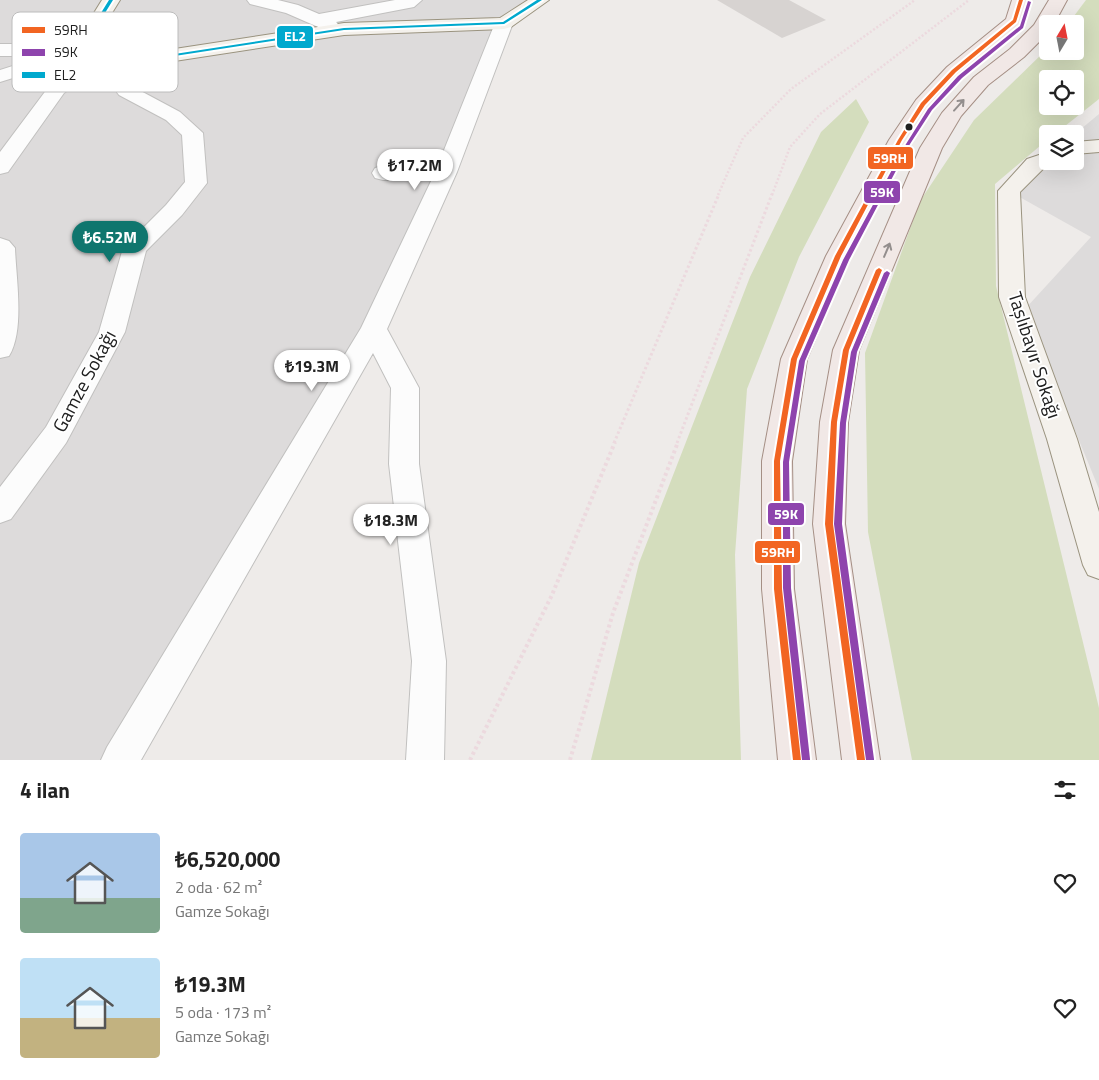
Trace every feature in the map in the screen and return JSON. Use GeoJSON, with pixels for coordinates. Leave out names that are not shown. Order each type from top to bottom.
{"type":"FeatureCollection","features":[{"type":"Feature","properties":{"kind":"main road"},"geometry":{"type":"LineString","coordinates":[[104,12],[111,0]]}},
{"type":"Feature","properties":{"kind":"main road"},"geometry":{"type":"LineString","coordinates":[[178,54],[338,30],[504,23],[540,0]]}},
{"type":"Feature","properties":{"kind":"main road"},"geometry":{"type":"LineString","coordinates":[[797,760],[778,589],[777,461],[794,359],[838,256],[873,194],[900,140],[923,104],[954,71],[1015,20],[1021,0]]}},
{"type":"Feature","properties":{"kind":"main road"},"geometry":{"type":"LineString","coordinates":[[861,760],[830,524],[834,422],[846,350],[906,203],[931,148],[952,113],[981,81],[1017,53],[1042,28],[1058,0]]}},
{"type":"Feature","properties":{"kind":"main road"},"geometry":{"type":"LineString","coordinates":[[1084,147],[1099,146]]}},
{"type":"Feature","properties":{"kind":"main road","name":"Taşlıbayır Sokağı"},"geometry":{"type":"LineString","coordinates":[[1039,162],[1008,191],[1012,297],[1062,439],[1099,565]]}},
{"type":"Feature","properties":{"kind":"street"},"geometry":{"type":"LineString","coordinates":[[256,0],[292,9],[338,30]]}},
{"type":"Feature","properties":{"kind":"street"},"geometry":{"type":"LineString","coordinates":[[317,20],[413,0]]}},
{"type":"Feature","properties":{"kind":"street"},"geometry":{"type":"LineString","coordinates":[[120,760],[374,330],[446,172],[504,23]]}},
{"type":"Feature","properties":{"kind":"street"},"geometry":{"type":"LineString","coordinates":[[0,167],[55,92]]}},
{"type":"Feature","properties":{"kind":"street","name":"Gamze Sokağı"},"geometry":{"type":"LineString","coordinates":[[0,510],[56,435],[112,332],[135,248],[174,210],[196,183],[192,133],[173,116],[128,92]]}},
{"type":"Feature","properties":{"kind":"street"},"geometry":{"type":"LineString","coordinates":[[383,173],[446,172]]}},
{"type":"Feature","properties":{"kind":"street"},"geometry":{"type":"LineString","coordinates":[[0,246],[2,248],[5,314],[0,349]]}},
{"type":"Feature","properties":{"kind":"street"},"geometry":{"type":"LineString","coordinates":[[374,330],[405,388],[404,464],[429,661],[425,760]]}},
{"type":"Feature","properties":{"kind":"path"},"geometry":{"type":"LineString","coordinates":[[470,760],[552,595],[671,304],[743,138],[791,88],[915,0]]}},
{"type":"Feature","properties":{"kind":"path"},"geometry":{"type":"LineString","coordinates":[[570,760],[613,613],[790,147],[820,114],[968,0]]}},
{"type":"Feature","properties":{"kind":"shaded area"},"geometry":{"type":"Polygon","coordinates":[[[0,0],[540,0],[504,23],[374,329],[120,760],[0,760],[0,0]]]}},
{"type":"Feature","properties":{"kind":"shaded area"},"geometry":{"type":"Polygon","coordinates":[[[1099,114],[1099,489],[1025,309],[1091,237],[1009,191],[1039,168],[1039,170],[1084,170],[1084,126],[1099,114]]]}},
{"type":"Feature","properties":{"kind":"green space"},"geometry":{"type":"Polygon","coordinates":[[[1086,0],[1099,0],[1099,99],[1084,111],[1084,70],[1039,70],[1039,115],[1079,115],[1066,125],[1039,125],[1039,147],[995,184],[996,286],[1099,708],[1099,760],[912,760],[868,532],[865,353],[920,201],[974,120],[1039,57],[1039,60],[1084,60],[1084,15],[1075,15],[1086,0]]]}},
{"type":"Feature","properties":{"kind":"green space"},"geometry":{"type":"Polygon","coordinates":[[[856,99],[869,122],[799,257],[747,389],[735,555],[741,760],[591,760],[639,563],[750,277],[821,132],[856,99]]]}},
{"type":"Feature","properties":{"kind":"building"},"geometry":{"type":"Polygon","coordinates":[[[717,0],[789,0],[826,20],[782,38],[717,0]]]}},
{"type":"Feature","properties":{"kind":"transit line","name":"EL2"},"geometry":{"type":"LineString","coordinates":[[104,12],[111,0]]}},
{"type":"Feature","properties":{"kind":"transit line","name":"EL2"},"geometry":{"type":"LineString","coordinates":[[178,54],[344,29],[504,23],[540,0]]}},
{"type":"Feature","properties":{"kind":"transit line","name":"59RH"},"geometry":{"type":"LineString","coordinates":[[797,760],[778,589],[777,461],[794,359],[838,256],[900,140],[923,104],[954,71],[1015,21],[1021,0]]}},
{"type":"Feature","properties":{"kind":"transit line","name":"59K"},"geometry":{"type":"LineString","coordinates":[[806,759],[787,588],[786,462],[802,361],[846,260],[908,144],[930,109],[960,77],[1022,27],[1029,2]]}},
{"type":"Feature","properties":{"kind":"transit line","name":"59RH"},"geometry":{"type":"LineString","coordinates":[[861,760],[829,524],[834,422],[846,350],[879,270]]}},
{"type":"Feature","properties":{"kind":"transit line","name":"59K"},"geometry":{"type":"LineString","coordinates":[[870,759],[838,524],[843,423],[854,352],[887,273]]}}]}
